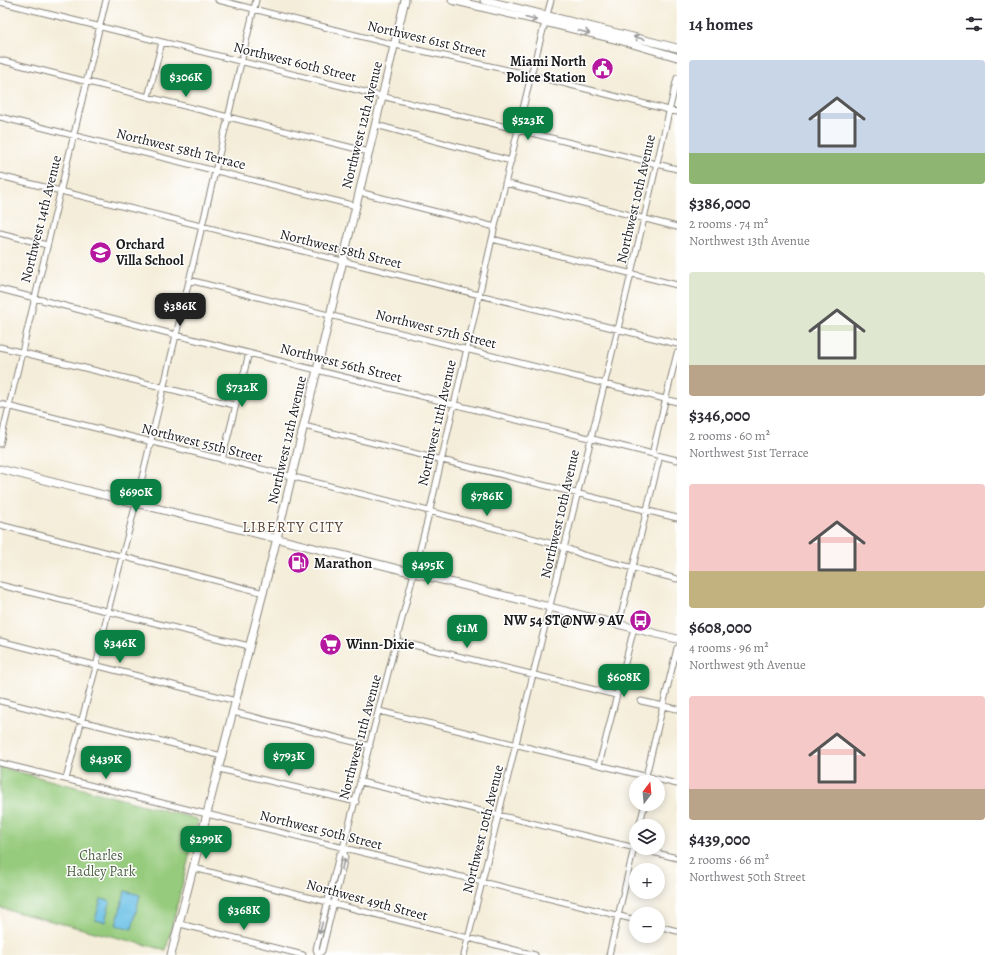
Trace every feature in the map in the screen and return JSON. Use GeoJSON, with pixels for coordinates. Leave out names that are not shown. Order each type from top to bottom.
{"type":"FeatureCollection","features":[{"type":"Feature","properties":{"kind":"main road","name":"Northwest 12th Avenue"},"geometry":{"type":"LineString","coordinates":[[171,955],[208,814],[249,646],[264,593],[405,0]]}},
{"type":"Feature","properties":{"kind":"main road"},"geometry":{"type":"LineString","coordinates":[[452,0],[547,19],[677,48]]}},
{"type":"Feature","properties":{"kind":"main road"},"geometry":{"type":"LineString","coordinates":[[484,0],[677,57]]}},
{"type":"Feature","properties":{"kind":"main road"},"geometry":{"type":"LineString","coordinates":[[0,469],[677,639]]}},
{"type":"Feature","properties":{"kind":"street","name":"Northwest 14th Avenue"},"geometry":{"type":"LineString","coordinates":[[0,444],[106,0]]}},
{"type":"Feature","properties":{"kind":"street","name":"Northwest 61st Street"},"geometry":{"type":"LineString","coordinates":[[218,0],[395,45],[531,75],[677,112]]}},
{"type":"Feature","properties":{"kind":"street"},"geometry":{"type":"LineString","coordinates":[[66,779],[96,667],[108,611],[136,503],[202,227],[214,169],[256,0]]}},
{"type":"Feature","properties":{"kind":"street","name":"Northwest 11th Avenue"},"geometry":{"type":"LineString","coordinates":[[343,849],[345,856],[334,904],[322,951],[318,955],[316,949],[339,855],[343,849],[356,802],[430,510],[505,184],[531,75],[551,0]]}},
{"type":"Feature","properties":{"kind":"street","name":"Northwest 60th Street"},"geometry":{"type":"LineString","coordinates":[[0,2],[100,28],[242,61],[382,97],[677,169]]}},
{"type":"Feature","properties":{"kind":"street"},"geometry":{"type":"LineString","coordinates":[[148,97],[162,42]]}},
{"type":"Feature","properties":{"kind":"street"},"geometry":{"type":"LineString","coordinates":[[0,60],[369,152]]}},
{"type":"Feature","properties":{"kind":"street","name":"Northwest 10th Avenue"},"geometry":{"type":"LineString","coordinates":[[464,955],[618,329],[677,78]]}},
{"type":"Feature","properties":{"kind":"street","name":"Northwest 58th Terrace"},"geometry":{"type":"LineString","coordinates":[[0,117],[214,169],[356,206]]}},
{"type":"Feature","properties":{"kind":"street"},"geometry":{"type":"LineString","coordinates":[[376,125],[511,161]]}},
{"type":"Feature","properties":{"kind":"street","name":"Northwest 58th Street"},"geometry":{"type":"LineString","coordinates":[[0,176],[677,344]]}},
{"type":"Feature","properties":{"kind":"street"},"geometry":{"type":"LineString","coordinates":[[505,184],[677,228]]}},
{"type":"Feature","properties":{"kind":"street"},"geometry":{"type":"LineString","coordinates":[[359,192],[495,227]]}},
{"type":"Feature","properties":{"kind":"street"},"geometry":{"type":"LineString","coordinates":[[0,233],[47,245]]}},
{"type":"Feature","properties":{"kind":"street"},"geometry":{"type":"LineString","coordinates":[[492,239],[677,285]]}},
{"type":"Feature","properties":{"kind":"street","name":"Northwest 57th Street"},"geometry":{"type":"LineString","coordinates":[[189,280],[677,402]]}},
{"type":"Feature","properties":{"kind":"street","name":"Northwest 56th Street"},"geometry":{"type":"LineString","coordinates":[[0,289],[176,335],[677,460]]}},
{"type":"Feature","properties":{"kind":"street"},"geometry":{"type":"LineString","coordinates":[[0,347],[234,405]]}},
{"type":"Feature","properties":{"kind":"street"},"geometry":{"type":"LineString","coordinates":[[222,460],[234,405],[249,353]]}},
{"type":"Feature","properties":{"kind":"street"},"geometry":{"type":"LineString","coordinates":[[652,454],[677,353]]}},
{"type":"Feature","properties":{"kind":"street","name":"Northwest 55th Street"},"geometry":{"type":"LineString","coordinates":[[0,404],[150,443],[430,510],[564,547],[583,555],[677,579]]}},
{"type":"Feature","properties":{"kind":"street"},"geometry":{"type":"LineString","coordinates":[[304,426],[677,518]]}},
{"type":"Feature","properties":{"kind":"street"},"geometry":{"type":"LineString","coordinates":[[619,624],[660,456]]}},
{"type":"Feature","properties":{"kind":"street"},"geometry":{"type":"LineString","coordinates":[[0,525],[264,593]]}},
{"type":"Feature","properties":{"kind":"street"},"geometry":{"type":"LineString","coordinates":[[0,585],[249,646]]}},
{"type":"Feature","properties":{"kind":"street"},"geometry":{"type":"LineString","coordinates":[[599,764],[634,628]]}},
{"type":"Feature","properties":{"kind":"street"},"geometry":{"type":"LineString","coordinates":[[0,641],[96,667],[236,701]]}},
{"type":"Feature","properties":{"kind":"street"},"geometry":{"type":"LineString","coordinates":[[397,641],[533,673],[616,695]]}},
{"type":"Feature","properties":{"kind":"street"},"geometry":{"type":"LineString","coordinates":[[650,775],[677,648]]}},
{"type":"Feature","properties":{"kind":"street"},"geometry":{"type":"LineString","coordinates":[[0,701],[222,756]]}},
{"type":"Feature","properties":{"kind":"street"},"geometry":{"type":"LineString","coordinates":[[641,701],[677,709]]}},
{"type":"Feature","properties":{"kind":"street"},"geometry":{"type":"LineString","coordinates":[[379,711],[599,764],[638,775]]}},
{"type":"Feature","properties":{"kind":"street"},"geometry":{"type":"LineString","coordinates":[[233,712],[370,746]]}},
{"type":"Feature","properties":{"kind":"street","name":"Northwest 50th Street"},"geometry":{"type":"LineString","coordinates":[[0,763],[343,849],[629,918]]}},
{"type":"Feature","properties":{"kind":"street"},"geometry":{"type":"LineString","coordinates":[[219,769],[356,802]]}},
{"type":"Feature","properties":{"kind":"street"},"geometry":{"type":"LineString","coordinates":[[665,781],[677,784]]}},
{"type":"Feature","properties":{"kind":"street"},"geometry":{"type":"LineString","coordinates":[[361,782],[629,847]]}},
{"type":"Feature","properties":{"kind":"street"},"geometry":{"type":"LineString","coordinates":[[609,955],[632,855]]}},
{"type":"Feature","properties":{"kind":"street"},"geometry":{"type":"LineString","coordinates":[[664,855],[677,858]]}},
{"type":"Feature","properties":{"kind":"street","name":"Northwest 49th Street"},"geometry":{"type":"LineString","coordinates":[[194,868],[535,955]]}},
{"type":"Feature","properties":{"kind":"street"},"geometry":{"type":"LineString","coordinates":[[180,924],[294,954],[303,955]]}},
{"type":"Feature","properties":{"kind":"street"},"geometry":{"type":"LineString","coordinates":[[665,928],[677,931]]}},
{"type":"Feature","properties":{"kind":"green space","name":"Charles Hadley Park"},"geometry":{"type":"Polygon","coordinates":[[[0,767],[197,819],[198,821],[166,950],[0,908],[0,767]]]}},
{"type":"Feature","properties":{"kind":"water"},"geometry":{"type":"Polygon","coordinates":[[[125,891],[140,895],[132,929],[116,925],[125,891]]]}},
{"type":"Feature","properties":{"kind":"water"},"geometry":{"type":"Polygon","coordinates":[[[101,899],[110,901],[105,922],[95,920],[101,899]]]}},
{"type":"Feature","properties":{"kind":"place","name":"Miami North Police Station"},"geometry":{"type":"Point","coordinates":[602,69]}},
{"type":"Feature","properties":{"kind":"place","name":"Orchard Villa School"},"geometry":{"type":"Point","coordinates":[101,252]}},
{"type":"Feature","properties":{"kind":"place","name":"Marathon"},"geometry":{"type":"Point","coordinates":[299,563]}},
{"type":"Feature","properties":{"kind":"place","name":"NW 54 ST@NW 9 AV"},"geometry":{"type":"Point","coordinates":[640,620]}},
{"type":"Feature","properties":{"kind":"place","name":"Winn-Dixie"},"geometry":{"type":"Point","coordinates":[330,644]}},
{"type":"Feature","properties":{"kind":"district","name":"LIBERTY CITY"},"geometry":{"type":"Point","coordinates":[293,527]}}]}
